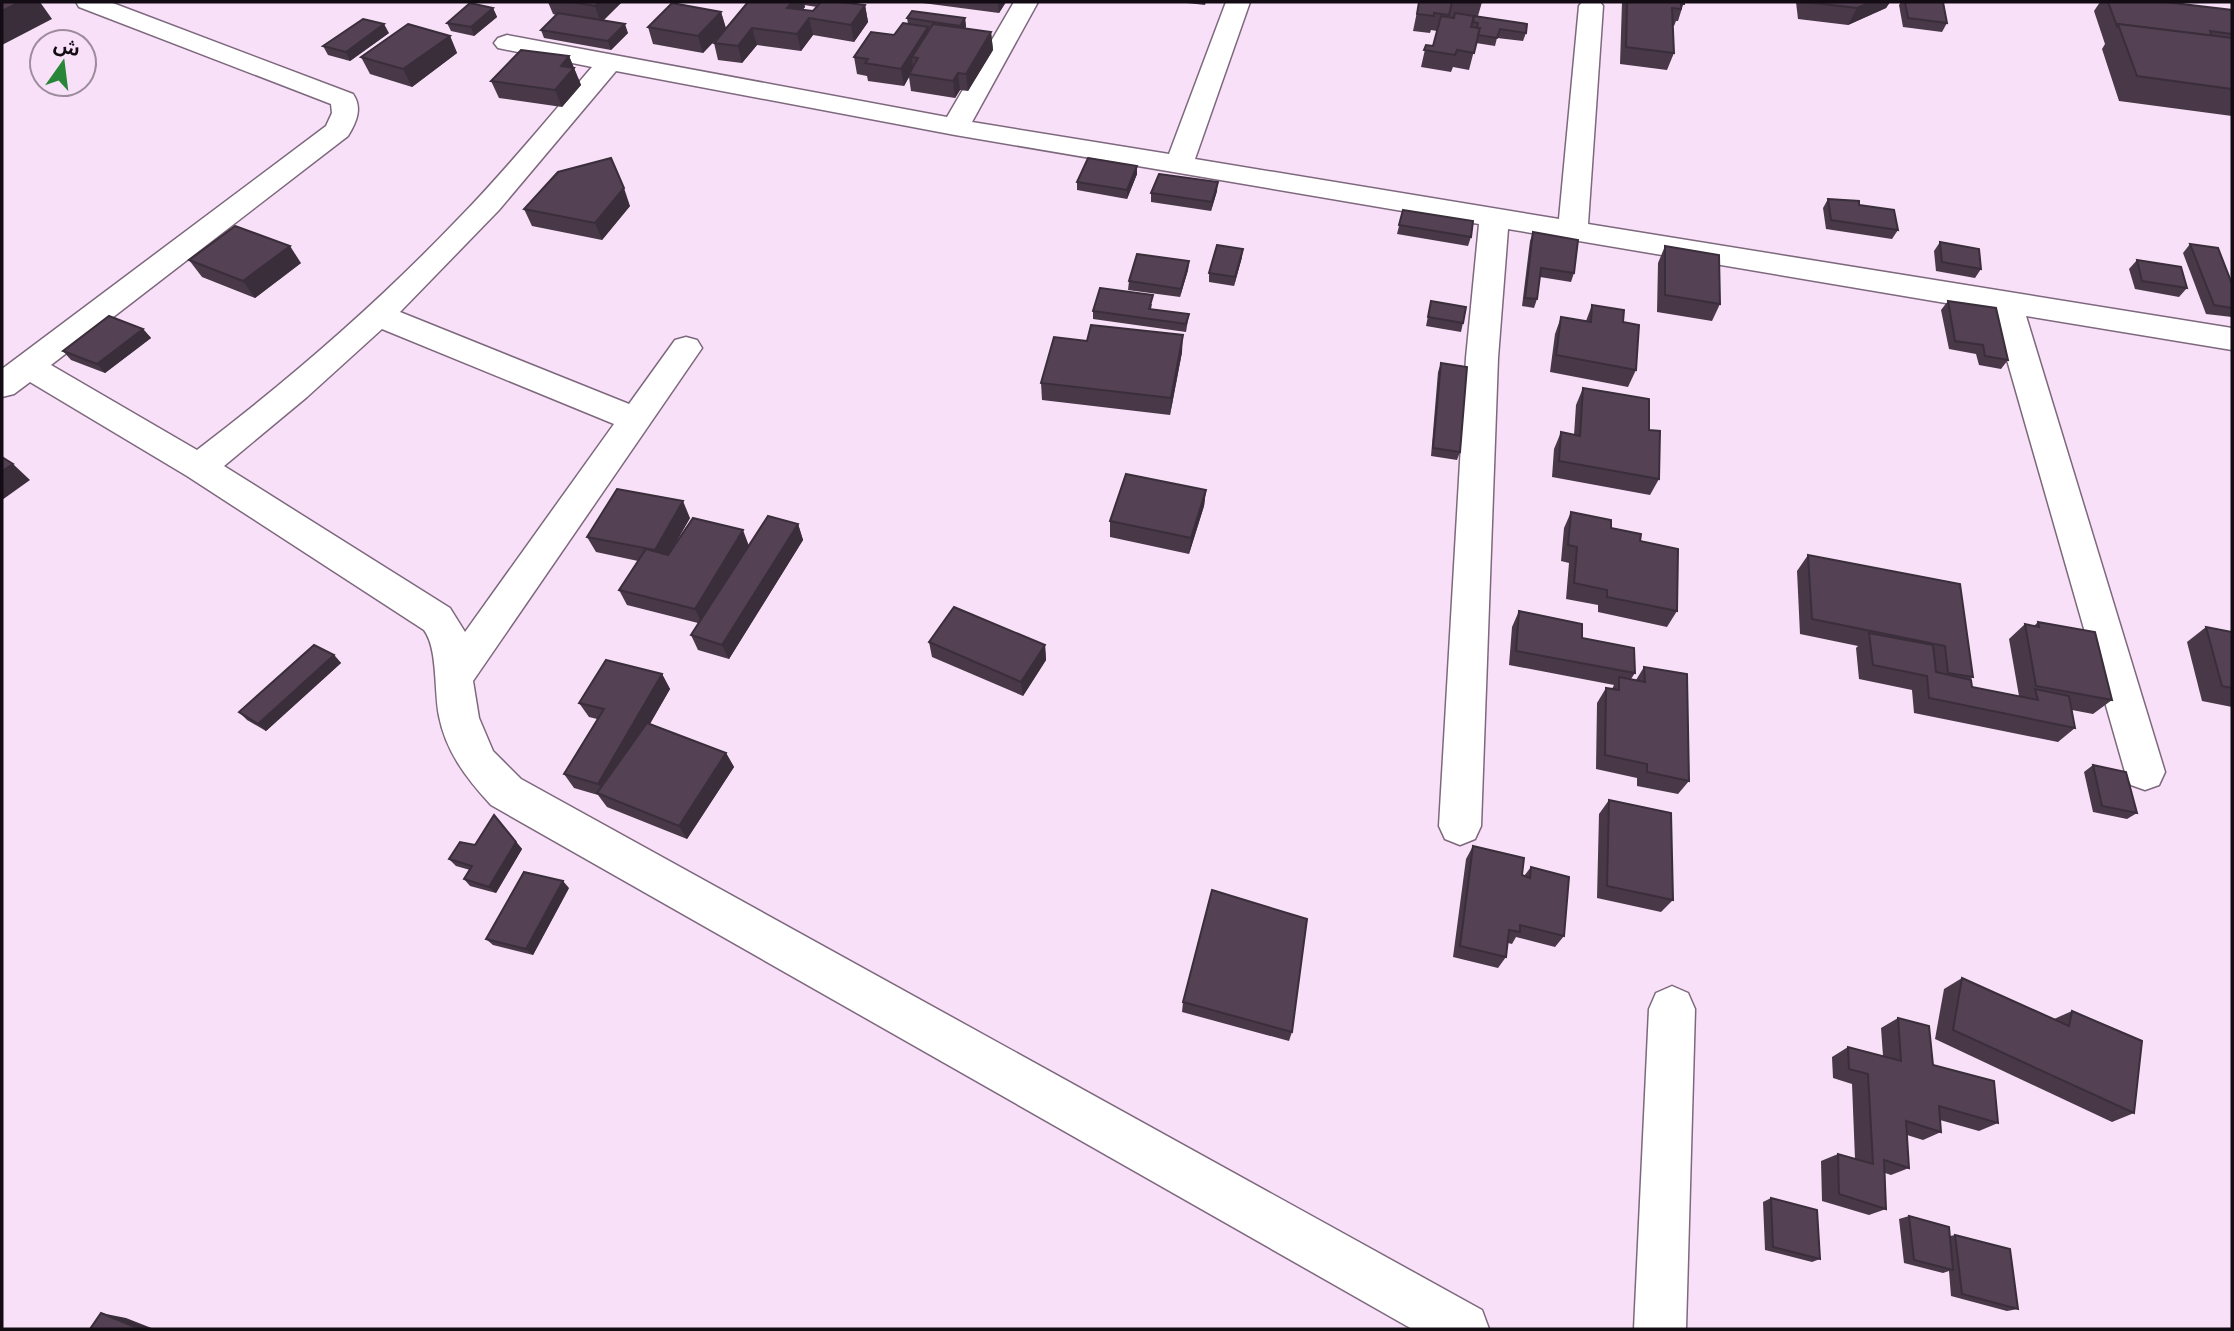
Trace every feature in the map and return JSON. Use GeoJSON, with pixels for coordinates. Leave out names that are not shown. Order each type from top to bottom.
{"type":"FeatureCollection","features":[{"type":"Feature","properties":{"kind":"street"},"geometry":{"type":"LineString","coordinates":[[2,386],[338,130],[345,113],[344,100],[88,2]]}},
{"type":"Feature","properties":{"kind":"street"},"geometry":{"type":"LineString","coordinates":[[955,127],[1026,2]]}},
{"type":"Feature","properties":{"kind":"street"},"geometry":{"type":"LineString","coordinates":[[1179,163],[1238,2]]}},
{"type":"Feature","properties":{"kind":"street"},"geometry":{"type":"LineString","coordinates":[[1573,231],[1591,6]]}},
{"type":"Feature","properties":{"kind":"street"},"geometry":{"type":"LineString","coordinates":[[507,43],[955,127],[2232,339]]}},
{"type":"Feature","properties":{"kind":"street"},"geometry":{"type":"LineString","coordinates":[[199,467],[378,315],[448,247],[609,63]]}},
{"type":"Feature","properties":{"kind":"street"},"geometry":{"type":"LineString","coordinates":[[1460,826],[1482,358],[1493,216]]}},
{"type":"Feature","properties":{"kind":"street"},"geometry":{"type":"LineString","coordinates":[[2006,303],[2145,772]]}},
{"type":"Feature","properties":{"kind":"street"},"geometry":{"type":"LineString","coordinates":[[378,315],[636,420]]}},
{"type":"Feature","properties":{"kind":"street"},"geometry":{"type":"LineString","coordinates":[[453,679],[686,348]]}},
{"type":"Feature","properties":{"kind":"street"},"geometry":{"type":"LineString","coordinates":[[28,366],[199,467],[437,619],[446,631],[459,718],[477,762],[506,792],[1463,1329]]}},
{"type":"Feature","properties":{"kind":"street"},"geometry":{"type":"LineString","coordinates":[[1660,1329],[1672,1009]]}},
{"type":"Feature","properties":{"kind":"building"},"geometry":{"type":"Polygon","coordinates":[[[2,2],[20,2],[2,11],[2,2]]]}},
{"type":"Feature","properties":{"kind":"building"},"geometry":{"type":"Polygon","coordinates":[[[572,2],[599,2],[595,6],[572,2]]]}},
{"type":"Feature","properties":{"kind":"building"},"geometry":{"type":"Polygon","coordinates":[[[748,2],[792,2],[787,8],[813,11],[821,2],[865,5],[851,25],[809,18],[797,34],[752,28],[738,46],[714,43],[748,2]]]}},
{"type":"Feature","properties":{"kind":"building"},"geometry":{"type":"Polygon","coordinates":[[[1419,2],[1452,2],[1449,15],[1434,13],[1434,16],[1417,14],[1419,2]]]}},
{"type":"Feature","properties":{"kind":"building"},"geometry":{"type":"Polygon","coordinates":[[[1627,2],[1684,2],[1681,9],[1672,8],[1674,53],[1626,47],[1627,2]]]}},
{"type":"Feature","properties":{"kind":"building"},"geometry":{"type":"Polygon","coordinates":[[[1806,2],[1871,2],[1857,8],[1806,2]]]}},
{"type":"Feature","properties":{"kind":"building"},"geometry":{"type":"Polygon","coordinates":[[[1905,2],[1943,2],[1947,23],[1908,18],[1905,2]]]}},
{"type":"Feature","properties":{"kind":"building"},"geometry":{"type":"Polygon","coordinates":[[[2108,2],[2165,2],[2232,10],[2232,34],[2210,31],[2212,36],[2117,26],[2108,2]]]}},
{"type":"Feature","properties":{"kind":"building"},"geometry":{"type":"Polygon","coordinates":[[[470,3],[493,8],[471,27],[447,23],[470,3]]]}},
{"type":"Feature","properties":{"kind":"building"},"geometry":{"type":"Polygon","coordinates":[[[672,3],[721,12],[698,36],[648,27],[672,3]]]}},
{"type":"Feature","properties":{"kind":"building"},"geometry":{"type":"Polygon","coordinates":[[[912,11],[965,18],[960,26],[907,18],[912,11]]]}},
{"type":"Feature","properties":{"kind":"building"},"geometry":{"type":"Polygon","coordinates":[[[558,13],[625,24],[608,41],[541,30],[558,13]]]}},
{"type":"Feature","properties":{"kind":"building"},"geometry":{"type":"Polygon","coordinates":[[[1455,13],[1474,16],[1471,27],[1480,28],[1474,53],[1457,50],[1455,55],[1424,50],[1426,45],[1433,46],[1441,16],[1454,18],[1455,13]]]}},
{"type":"Feature","properties":{"kind":"building"},"geometry":{"type":"Polygon","coordinates":[[[1474,16],[1527,24],[1526,33],[1500,29],[1497,38],[1478,35],[1480,28],[1477,28],[1478,23],[1473,22],[1474,16]]]}},
{"type":"Feature","properties":{"kind":"building"},"geometry":{"type":"Polygon","coordinates":[[[363,19],[384,24],[346,52],[323,46],[363,19]]]}},
{"type":"Feature","properties":{"kind":"building"},"geometry":{"type":"Polygon","coordinates":[[[903,23],[928,27],[901,69],[865,63],[868,59],[854,57],[871,32],[894,35],[903,23]]]}},
{"type":"Feature","properties":{"kind":"building"},"geometry":{"type":"Polygon","coordinates":[[[408,24],[450,36],[403,69],[361,57],[408,24]]]}},
{"type":"Feature","properties":{"kind":"building"},"geometry":{"type":"Polygon","coordinates":[[[933,24],[991,32],[966,74],[958,73],[953,81],[909,74],[918,58],[912,57],[933,24]]]}},
{"type":"Feature","properties":{"kind":"building"},"geometry":{"type":"Polygon","coordinates":[[[2118,24],[2232,38],[2232,89],[2137,76],[2118,24]]]}},
{"type":"Feature","properties":{"kind":"building"},"geometry":{"type":"Polygon","coordinates":[[[521,50],[569,56],[561,66],[574,68],[555,90],[491,81],[521,50]]]}},
{"type":"Feature","properties":{"kind":"building"},"geometry":{"type":"Polygon","coordinates":[[[611,158],[624,188],[595,223],[524,209],[558,172],[611,158]]]}},
{"type":"Feature","properties":{"kind":"building"},"geometry":{"type":"Polygon","coordinates":[[[1088,158],[1137,166],[1127,190],[1077,182],[1088,158]]]}},
{"type":"Feature","properties":{"kind":"building"},"geometry":{"type":"Polygon","coordinates":[[[1159,174],[1218,182],[1212,202],[1151,193],[1159,174]]]}},
{"type":"Feature","properties":{"kind":"building"},"geometry":{"type":"Polygon","coordinates":[[[1828,199],[1859,201],[1859,205],[1894,210],[1898,230],[1831,220],[1828,199]]]}},
{"type":"Feature","properties":{"kind":"building"},"geometry":{"type":"Polygon","coordinates":[[[1403,210],[1473,221],[1471,237],[1399,225],[1403,210]]]}},
{"type":"Feature","properties":{"kind":"building"},"geometry":{"type":"Polygon","coordinates":[[[235,226],[290,246],[243,281],[189,260],[235,226]]]}},
{"type":"Feature","properties":{"kind":"building"},"geometry":{"type":"Polygon","coordinates":[[[1533,232],[1578,240],[1574,273],[1541,268],[1537,299],[1525,298],[1533,232]]]}},
{"type":"Feature","properties":{"kind":"building"},"geometry":{"type":"Polygon","coordinates":[[[1940,242],[1979,249],[1981,269],[1942,262],[1940,242]]]}},
{"type":"Feature","properties":{"kind":"building"},"geometry":{"type":"Polygon","coordinates":[[[2190,244],[2218,248],[2232,284],[2232,308],[2214,305],[2190,244]]]}},
{"type":"Feature","properties":{"kind":"building"},"geometry":{"type":"Polygon","coordinates":[[[1217,245],[1243,249],[1235,277],[1209,273],[1217,245]]]}},
{"type":"Feature","properties":{"kind":"building"},"geometry":{"type":"Polygon","coordinates":[[[1665,246],[1719,255],[1720,304],[1665,295],[1665,246]]]}},
{"type":"Feature","properties":{"kind":"building"},"geometry":{"type":"Polygon","coordinates":[[[1137,254],[1189,261],[1181,289],[1129,281],[1137,254]]]}},
{"type":"Feature","properties":{"kind":"building"},"geometry":{"type":"Polygon","coordinates":[[[2137,260],[2181,267],[2187,288],[2142,281],[2137,260]]]}},
{"type":"Feature","properties":{"kind":"building"},"geometry":{"type":"Polygon","coordinates":[[[1100,288],[1153,295],[1149,309],[1189,314],[1186,324],[1093,311],[1100,288]]]}},
{"type":"Feature","properties":{"kind":"building"},"geometry":{"type":"Polygon","coordinates":[[[1431,301],[1466,307],[1463,323],[1428,317],[1431,301]]]}},
{"type":"Feature","properties":{"kind":"building"},"geometry":{"type":"Polygon","coordinates":[[[1948,301],[1996,308],[2008,360],[1985,356],[1983,345],[1955,341],[1948,301]]]}},
{"type":"Feature","properties":{"kind":"building"},"geometry":{"type":"Polygon","coordinates":[[[1592,305],[1624,310],[1623,322],[1639,325],[1636,370],[1556,355],[1561,317],[1591,322],[1592,305]]]}},
{"type":"Feature","properties":{"kind":"building"},"geometry":{"type":"Polygon","coordinates":[[[109,316],[143,329],[97,364],[63,351],[109,316]]]}},
{"type":"Feature","properties":{"kind":"building"},"geometry":{"type":"Polygon","coordinates":[[[1091,325],[1183,335],[1171,398],[1041,383],[1054,337],[1087,341],[1091,325]]]}},
{"type":"Feature","properties":{"kind":"building"},"geometry":{"type":"Polygon","coordinates":[[[1441,363],[1467,367],[1460,452],[1433,448],[1441,363]]]}},
{"type":"Feature","properties":{"kind":"building"},"geometry":{"type":"Polygon","coordinates":[[[1583,388],[1649,399],[1649,430],[1660,431],[1659,479],[1559,461],[1561,432],[1580,436],[1583,388]]]}},
{"type":"Feature","properties":{"kind":"building"},"geometry":{"type":"Polygon","coordinates":[[[2,457],[13,464],[2,471],[2,457]]]}},
{"type":"Feature","properties":{"kind":"building"},"geometry":{"type":"Polygon","coordinates":[[[1126,474],[1206,490],[1191,538],[1110,521],[1126,474]]]}},
{"type":"Feature","properties":{"kind":"building"},"geometry":{"type":"Polygon","coordinates":[[[617,489],[683,501],[655,550],[587,537],[617,489]]]}},
{"type":"Feature","properties":{"kind":"building"},"geometry":{"type":"Polygon","coordinates":[[[1571,512],[1611,520],[1611,528],[1641,534],[1640,541],[1678,549],[1677,611],[1607,597],[1607,590],[1574,583],[1577,547],[1568,545],[1571,512]]]}},
{"type":"Feature","properties":{"kind":"building"},"geometry":{"type":"Polygon","coordinates":[[[768,516],[798,524],[722,645],[691,635],[768,516]]]}},
{"type":"Feature","properties":{"kind":"building"},"geometry":{"type":"Polygon","coordinates":[[[693,518],[743,530],[695,609],[619,590],[646,549],[668,555],[693,518]]]}},
{"type":"Feature","properties":{"kind":"building"},"geometry":{"type":"Polygon","coordinates":[[[1808,555],[1960,584],[1973,677],[1948,673],[1945,646],[1812,619],[1808,555]]]}},
{"type":"Feature","properties":{"kind":"building"},"geometry":{"type":"Polygon","coordinates":[[[954,607],[1045,645],[1021,682],[929,642],[954,607]]]}},
{"type":"Feature","properties":{"kind":"building"},"geometry":{"type":"Polygon","coordinates":[[[1519,611],[1582,624],[1582,638],[1634,648],[1635,673],[1516,651],[1519,611]]]}},
{"type":"Feature","properties":{"kind":"building"},"geometry":{"type":"Polygon","coordinates":[[[2038,622],[2095,632],[2112,700],[2036,686],[2025,624],[2039,627],[2038,622]]]}},
{"type":"Feature","properties":{"kind":"building"},"geometry":{"type":"Polygon","coordinates":[[[2206,627],[2232,632],[2232,688],[2222,686],[2206,627]]]}},
{"type":"Feature","properties":{"kind":"building"},"geometry":{"type":"Polygon","coordinates":[[[1869,633],[1933,645],[1936,672],[1971,680],[1972,687],[2038,700],[2035,689],[2069,696],[2075,728],[1929,698],[1927,676],[1873,665],[1869,633]]]}},
{"type":"Feature","properties":{"kind":"building"},"geometry":{"type":"Polygon","coordinates":[[[314,645],[334,655],[258,724],[239,712],[314,645]]]}},
{"type":"Feature","properties":{"kind":"building"},"geometry":{"type":"Polygon","coordinates":[[[606,660],[662,674],[598,784],[564,774],[604,709],[579,703],[606,660]]]}},
{"type":"Feature","properties":{"kind":"building"},"geometry":{"type":"Polygon","coordinates":[[[1644,667],[1687,674],[1689,781],[1647,772],[1647,764],[1605,755],[1606,688],[1619,690],[1619,677],[1645,682],[1644,667]]]}},
{"type":"Feature","properties":{"kind":"building"},"geometry":{"type":"Polygon","coordinates":[[[647,723],[726,753],[679,826],[597,793],[647,723]]]}},
{"type":"Feature","properties":{"kind":"building"},"geometry":{"type":"Polygon","coordinates":[[[2093,765],[2126,772],[2137,813],[2102,806],[2093,765]]]}},
{"type":"Feature","properties":{"kind":"building"},"geometry":{"type":"Polygon","coordinates":[[[1609,800],[1671,813],[1673,900],[1607,886],[1609,800]]]}},
{"type":"Feature","properties":{"kind":"building"},"geometry":{"type":"Polygon","coordinates":[[[494,815],[516,842],[489,887],[464,879],[472,866],[449,859],[460,842],[475,845],[494,815]]]}},
{"type":"Feature","properties":{"kind":"building"},"geometry":{"type":"Polygon","coordinates":[[[1473,846],[1524,858],[1522,875],[1530,878],[1531,867],[1569,877],[1564,936],[1520,925],[1520,932],[1509,930],[1506,957],[1460,946],[1473,846]]]}},
{"type":"Feature","properties":{"kind":"building"},"geometry":{"type":"Polygon","coordinates":[[[524,872],[563,881],[526,949],[486,939],[524,872]]]}},
{"type":"Feature","properties":{"kind":"building"},"geometry":{"type":"Polygon","coordinates":[[[1212,890],[1307,919],[1292,1032],[1183,1002],[1212,890]]]}},
{"type":"Feature","properties":{"kind":"building"},"geometry":{"type":"Polygon","coordinates":[[[1962,978],[2069,1026],[2072,1011],[2142,1041],[2134,1113],[1953,1030],[1962,978]]]}},
{"type":"Feature","properties":{"kind":"building"},"geometry":{"type":"Polygon","coordinates":[[[1898,1018],[1929,1026],[1933,1065],[1994,1081],[1998,1123],[1939,1106],[1941,1132],[1906,1121],[1909,1168],[1884,1160],[1886,1209],[1839,1194],[1838,1154],[1873,1164],[1868,1074],[1849,1069],[1848,1047],[1901,1061],[1898,1018]]]}},
{"type":"Feature","properties":{"kind":"building"},"geometry":{"type":"Polygon","coordinates":[[[1771,1198],[1817,1210],[1820,1259],[1773,1247],[1771,1198]]]}},
{"type":"Feature","properties":{"kind":"building"},"geometry":{"type":"Polygon","coordinates":[[[1909,1216],[1949,1227],[1953,1270],[1914,1260],[1909,1216]]]}},
{"type":"Feature","properties":{"kind":"building"},"geometry":{"type":"Polygon","coordinates":[[[1955,1235],[2010,1249],[2018,1309],[1962,1294],[1955,1235]]]}},
{"type":"Feature","properties":{"kind":"building"},"geometry":{"type":"Polygon","coordinates":[[[101,1313],[140,1329],[90,1329],[101,1313]]]}}]}
